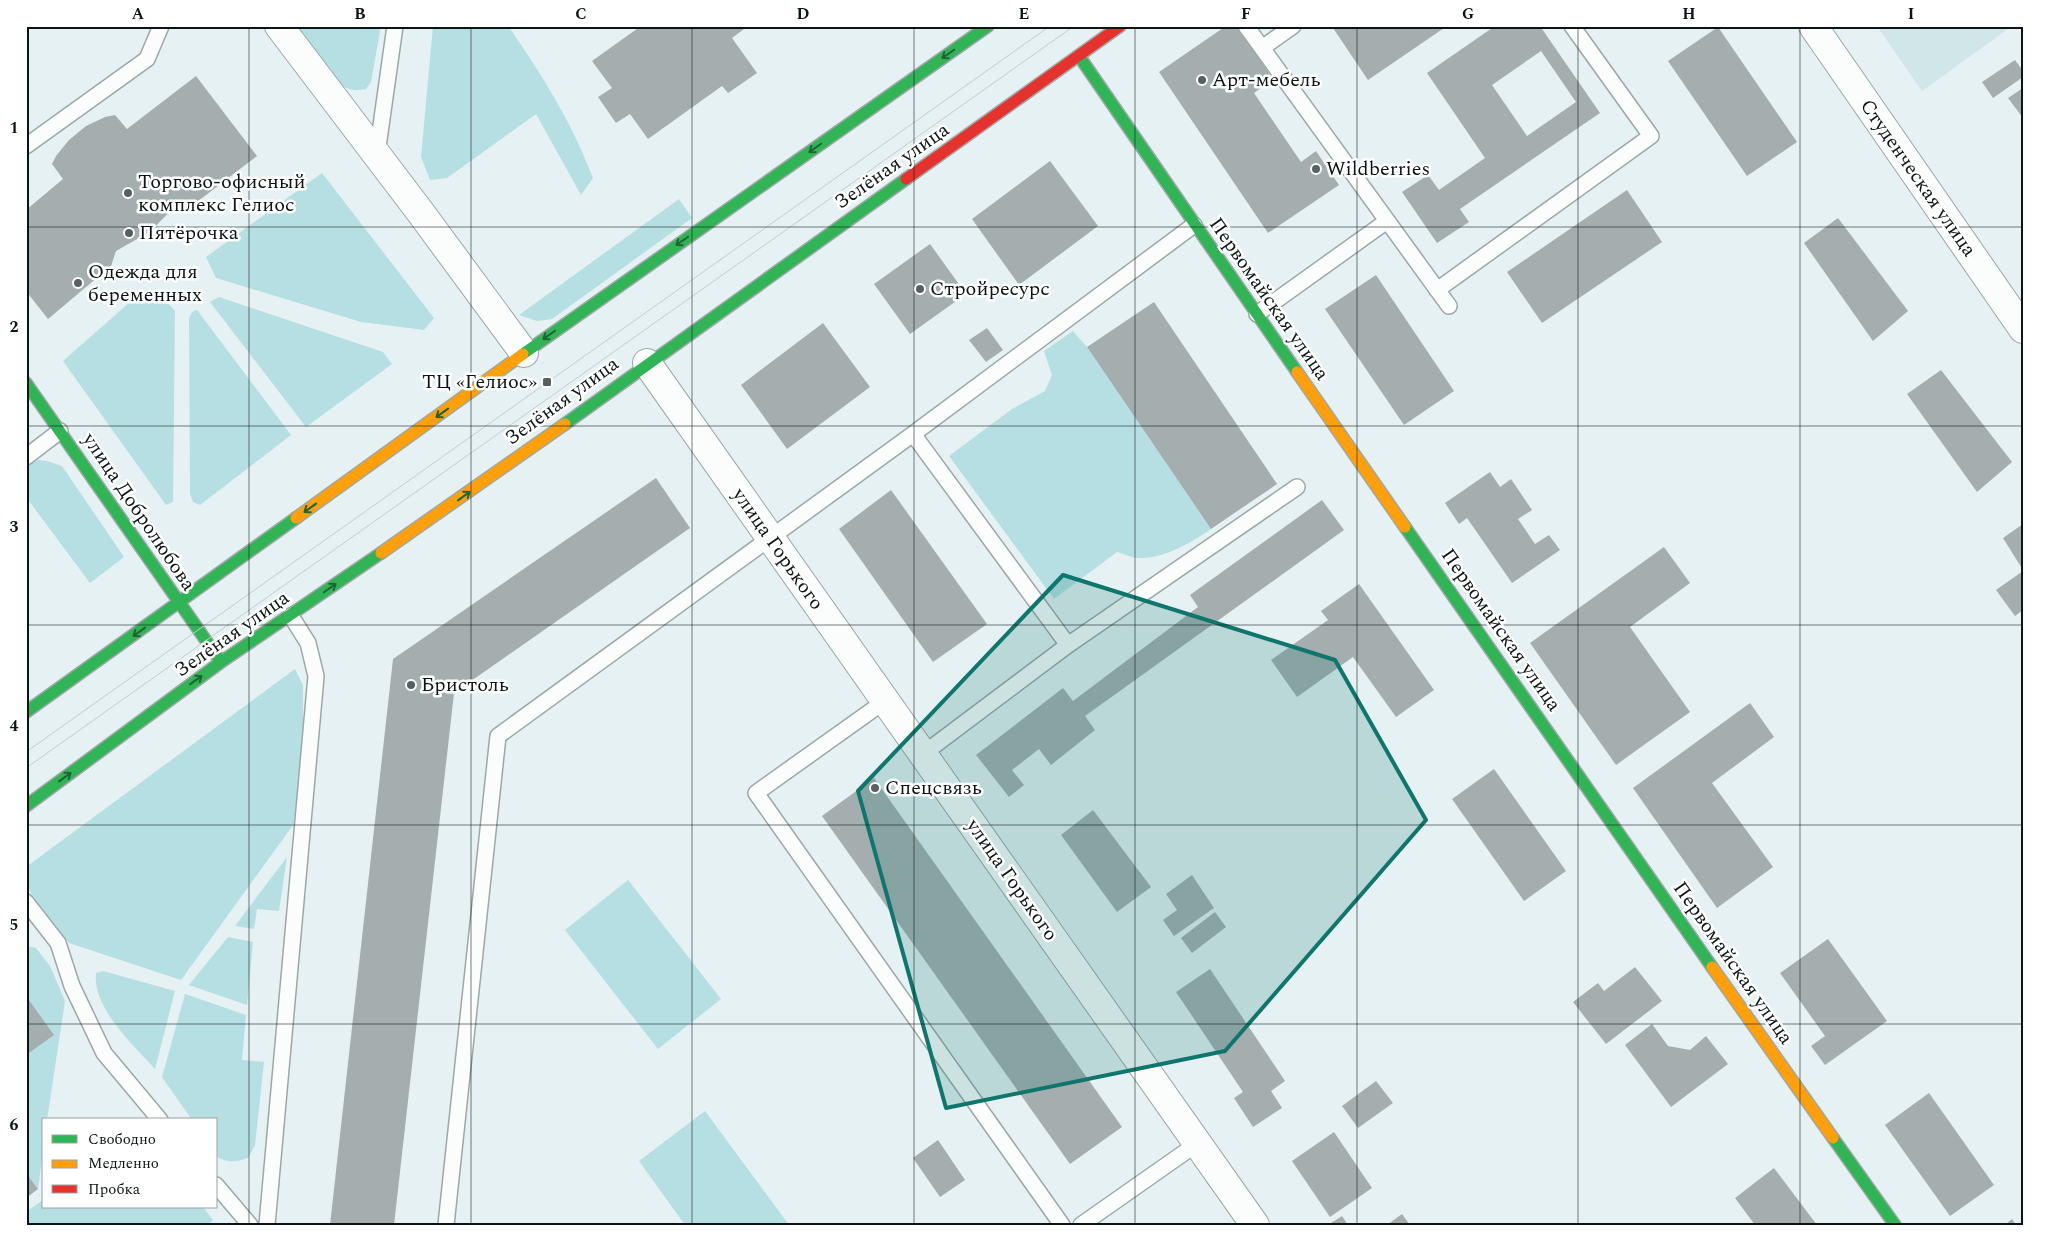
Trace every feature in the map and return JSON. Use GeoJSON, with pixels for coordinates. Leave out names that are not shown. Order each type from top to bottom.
{"type":"FeatureCollection","features":[{"type":"Feature","properties":{"kind":"street"},"geometry":{"type":"LineString","coordinates":[[279,26],[377,154],[524,353]]}},
{"type":"Feature","properties":{"kind":"street"},"geometry":{"type":"LineString","coordinates":[[26,712],[524,353],[988,26]]}},
{"type":"Feature","properties":{"kind":"street","name":"Зелёная улица"},"geometry":{"type":"LineString","coordinates":[[26,806],[221,662],[447,508],[1120,26]]}},
{"type":"Feature","properties":{"kind":"street","name":"Студенческая улица"},"geometry":{"type":"LineString","coordinates":[[1814,26],[2023,329]]}},
{"type":"Feature","properties":{"kind":"street","name":"Первомайская улица"},"geometry":{"type":"LineString","coordinates":[[1079,56],[1194,225],[1766,1044],[1895,1225]]}},
{"type":"Feature","properties":{"kind":"street","name":"улица Горького"},"geometry":{"type":"LineString","coordinates":[[647,363],[1255,1225]]}},
{"type":"Feature","properties":{"kind":"street","name":"улица Добролюбова"},"geometry":{"type":"LineString","coordinates":[[26,383],[221,662]]}},
{"type":"Feature","properties":{"kind":"lane"},"geometry":{"type":"LineString","coordinates":[[26,146],[147,59],[161,26]]}},
{"type":"Feature","properties":{"kind":"lane"},"geometry":{"type":"LineString","coordinates":[[377,154],[395,26]]}},
{"type":"Feature","properties":{"kind":"lane"},"geometry":{"type":"LineString","coordinates":[[1246,26],[1449,306]]}},
{"type":"Feature","properties":{"kind":"lane"},"geometry":{"type":"LineString","coordinates":[[1262,48],[1293,26]]}},
{"type":"Feature","properties":{"kind":"lane"},"geometry":{"type":"LineString","coordinates":[[1437,290],[1651,136],[1572,26]]}},
{"type":"Feature","properties":{"kind":"lane"},"geometry":{"type":"LineString","coordinates":[[1257,314],[1388,222]]}},
{"type":"Feature","properties":{"kind":"lane"},"geometry":{"type":"LineString","coordinates":[[446,1225],[498,736],[913,434],[1194,225]]}},
{"type":"Feature","properties":{"kind":"lane"},"geometry":{"type":"LineString","coordinates":[[26,457],[60,431]]}},
{"type":"Feature","properties":{"kind":"lane"},"geometry":{"type":"LineString","coordinates":[[913,434],[1068,645]]}},
{"type":"Feature","properties":{"kind":"lane"},"geometry":{"type":"LineString","coordinates":[[923,754],[1068,645],[1297,487]]}},
{"type":"Feature","properties":{"kind":"lane"},"geometry":{"type":"LineString","coordinates":[[267,1225],[316,676],[308,643],[291,616]]}},
{"type":"Feature","properties":{"kind":"lane"},"geometry":{"type":"LineString","coordinates":[[885,701],[756,793],[1062,1225]]}},
{"type":"Feature","properties":{"kind":"lane"},"geometry":{"type":"LineString","coordinates":[[26,902],[58,943],[72,986],[104,1053],[158,1118]]}},
{"type":"Feature","properties":{"kind":"lane"},"geometry":{"type":"LineString","coordinates":[[1081,1225],[1198,1143]]}},
{"type":"Feature","properties":{"kind":"lane"},"geometry":{"type":"LineString","coordinates":[[218,1187],[250,1225]]}},
{"type":"Feature","properties":{"kind":"highlighted area"},"geometry":{"type":"Polygon","coordinates":[[[1063,575],[1335,660],[1426,820],[1225,1051],[946,1108],[858,791],[1063,575]]]}},
{"type":"Feature","properties":{"kind":"shaded area"},"geometry":{"type":"Polygon","coordinates":[[[296,26],[381,26],[371,82],[366,89],[354,90],[345,87],[337,81],[321,64],[296,26]]]}},
{"type":"Feature","properties":{"kind":"shaded area"},"geometry":{"type":"Polygon","coordinates":[[[433,26],[508,26],[555,99],[584,157],[593,178],[581,195],[536,114],[447,178],[430,180],[421,157],[433,26]]]}},
{"type":"Feature","properties":{"kind":"shaded area"},"geometry":{"type":"Polygon","coordinates":[[[1877,26],[2012,26],[1922,91],[1877,26]]]}},
{"type":"Feature","properties":{"kind":"shaded area"},"geometry":{"type":"Polygon","coordinates":[[[322,173],[434,318],[424,330],[361,322],[216,278],[206,257],[322,173]]]}},
{"type":"Feature","properties":{"kind":"shaded area"},"geometry":{"type":"Polygon","coordinates":[[[679,199],[692,218],[552,319],[537,321],[519,315],[679,199]]]}},
{"type":"Feature","properties":{"kind":"shaded area"},"geometry":{"type":"Polygon","coordinates":[[[138,295],[149,295],[159,298],[175,311],[173,502],[166,505],[63,361],[138,295]]]}},
{"type":"Feature","properties":{"kind":"shaded area"},"geometry":{"type":"Polygon","coordinates":[[[219,297],[383,352],[392,364],[306,427],[210,302],[219,297]]]}},
{"type":"Feature","properties":{"kind":"shaded area"},"geometry":{"type":"Polygon","coordinates":[[[197,310],[291,435],[200,505],[193,502],[190,494],[189,318],[192,312],[197,310]]]}},
{"type":"Feature","properties":{"kind":"shaded area"},"geometry":{"type":"Polygon","coordinates":[[[1073,331],[1087,347],[1211,529],[1187,544],[1158,556],[1137,558],[1117,552],[1054,599],[949,456],[1012,409],[1045,391],[1052,375],[1044,351],[1073,331]]]}},
{"type":"Feature","properties":{"kind":"shaded area"},"geometry":{"type":"Polygon","coordinates":[[[38,460],[62,466],[124,557],[90,583],[26,497],[26,467],[38,460]]]}},
{"type":"Feature","properties":{"kind":"shaded area"},"geometry":{"type":"Polygon","coordinates":[[[295,669],[303,685],[303,737],[296,821],[181,980],[69,943],[32,895],[26,882],[26,867],[295,669]]]}},
{"type":"Feature","properties":{"kind":"shaded area"},"geometry":{"type":"Polygon","coordinates":[[[287,857],[279,911],[257,909],[254,929],[235,926],[287,857]]]}},
{"type":"Feature","properties":{"kind":"shaded area"},"geometry":{"type":"Polygon","coordinates":[[[628,880],[721,999],[658,1049],[565,930],[628,880]]]}},
{"type":"Feature","properties":{"kind":"shaded area"},"geometry":{"type":"Polygon","coordinates":[[[228,937],[253,942],[247,1005],[189,985],[228,937]]]}},
{"type":"Feature","properties":{"kind":"shaded area"},"geometry":{"type":"Polygon","coordinates":[[[26,946],[36,948],[50,966],[65,1001],[47,1118],[42,1118],[42,1159],[38,1189],[26,1173],[26,946]]]}},
{"type":"Feature","properties":{"kind":"shaded area"},"geometry":{"type":"Polygon","coordinates":[[[103,971],[175,991],[155,1069],[116,1025],[100,999],[96,986],[96,973],[103,971]]]}},
{"type":"Feature","properties":{"kind":"shaded area"},"geometry":{"type":"Polygon","coordinates":[[[185,994],[246,1015],[242,1060],[264,1062],[255,1145],[248,1158],[232,1161],[218,1157],[218,1118],[191,1118],[162,1077],[185,994]]]}},
{"type":"Feature","properties":{"kind":"shaded area"},"geometry":{"type":"Polygon","coordinates":[[[705,1111],[789,1225],[685,1225],[639,1161],[705,1111]]]}},
{"type":"Feature","properties":{"kind":"shaded area"},"geometry":{"type":"Polygon","coordinates":[[[42,1200],[42,1208],[204,1208],[213,1220],[208,1225],[26,1225],[26,1212],[42,1200]]]}},
{"type":"Feature","properties":{"kind":"building"},"geometry":{"type":"Polygon","coordinates":[[[641,26],[748,26],[732,38],[757,73],[728,93],[722,86],[648,139],[630,114],[616,123],[598,97],[612,88],[592,61],[641,26]]]}},
{"type":"Feature","properties":{"kind":"building"},"geometry":{"type":"Polygon","coordinates":[[[1226,26],[1237,26],[1273,79],[1254,93],[1301,162],[1316,151],[1339,185],[1268,233],[1159,72],[1226,26]]]}},
{"type":"Feature","properties":{"kind":"building"},"geometry":{"type":"Polygon","coordinates":[[[1335,26],[1447,26],[1368,80],[1333,28],[1335,26]]]}},
{"type":"Feature","properties":{"kind":"building"},"geometry":{"type":"Polygon","coordinates":[[[1495,26],[1540,26],[1600,113],[1460,209],[1469,222],[1437,243],[1402,192],[1428,175],[1439,190],[1485,158],[1427,73],[1495,26]],[[1541,51],[1492,85],[1527,136],[1576,102],[1541,51]]]}},
{"type":"Feature","properties":{"kind":"building"},"geometry":{"type":"Polygon","coordinates":[[[1718,27],[1797,142],[1747,176],[1668,61],[1718,27]]]}},
{"type":"Feature","properties":{"kind":"building"},"geometry":{"type":"Polygon","coordinates":[[[2015,60],[2023,71],[2023,77],[1993,98],[1982,82],[2015,60]]]}},
{"type":"Feature","properties":{"kind":"building","name":"Торгово-офисный комплекс Гелиос"},"geometry":{"type":"Polygon","coordinates":[[[196,76],[257,156],[189,208],[175,206],[151,231],[116,251],[111,266],[48,319],[26,291],[26,210],[63,179],[52,164],[56,156],[69,140],[86,126],[105,117],[115,115],[127,129],[196,76]]]}},
{"type":"Feature","properties":{"kind":"building"},"geometry":{"type":"Polygon","coordinates":[[[2023,88],[2023,118],[2008,98],[2023,88]]]}},
{"type":"Feature","properties":{"kind":"building"},"geometry":{"type":"Polygon","coordinates":[[[1050,161],[1098,226],[1019,285],[972,219],[1050,161]]]}},
{"type":"Feature","properties":{"kind":"building"},"geometry":{"type":"Polygon","coordinates":[[[1627,190],[1662,242],[1542,323],[1507,272],[1627,190]]]}},
{"type":"Feature","properties":{"kind":"building"},"geometry":{"type":"Polygon","coordinates":[[[1838,218],[1908,311],[1873,341],[1804,243],[1838,218]]]}},
{"type":"Feature","properties":{"kind":"building","name":"Стройресурс"},"geometry":{"type":"Polygon","coordinates":[[[930,244],[966,294],[910,334],[874,284],[930,244]]]}},
{"type":"Feature","properties":{"kind":"building"},"geometry":{"type":"Polygon","coordinates":[[[1376,275],[1454,391],[1404,425],[1325,309],[1376,275]]]}},
{"type":"Feature","properties":{"kind":"building"},"geometry":{"type":"Polygon","coordinates":[[[1154,302],[1277,484],[1211,529],[1087,347],[1154,302]]]}},
{"type":"Feature","properties":{"kind":"building"},"geometry":{"type":"Polygon","coordinates":[[[823,323],[870,387],[787,449],[741,385],[823,323]]]}},
{"type":"Feature","properties":{"kind":"building"},"geometry":{"type":"Polygon","coordinates":[[[987,328],[1003,350],[986,362],[969,340],[987,328]]]}},
{"type":"Feature","properties":{"kind":"building"},"geometry":{"type":"Polygon","coordinates":[[[1941,370],[2012,462],[1977,492],[1907,394],[1941,370]]]}},
{"type":"Feature","properties":{"kind":"building"},"geometry":{"type":"Polygon","coordinates":[[[1490,472],[1500,487],[1511,479],[1532,510],[1518,519],[1535,544],[1549,535],[1560,550],[1512,583],[1467,518],[1459,524],[1445,503],[1490,472]]]}},
{"type":"Feature","properties":{"kind":"building"},"geometry":{"type":"Polygon","coordinates":[[[656,478],[690,528],[454,693],[394,1225],[330,1225],[393,659],[656,478]]]}},
{"type":"Feature","properties":{"kind":"building"},"geometry":{"type":"Polygon","coordinates":[[[891,490],[987,624],[933,662],[839,529],[891,490]]]}},
{"type":"Feature","properties":{"kind":"building"},"geometry":{"type":"Polygon","coordinates":[[[1322,500],[1344,530],[1085,716],[1095,730],[1051,765],[1039,749],[1012,770],[1024,785],[1009,797],[976,755],[1063,688],[1073,701],[1198,607],[1190,595],[1322,500]]]}},
{"type":"Feature","properties":{"kind":"building"},"geometry":{"type":"Polygon","coordinates":[[[2023,524],[2023,570],[2003,538],[2023,524]]]}},
{"type":"Feature","properties":{"kind":"building"},"geometry":{"type":"Polygon","coordinates":[[[1664,547],[1690,583],[1630,627],[1690,712],[1616,765],[1530,643],[1664,547]]]}},
{"type":"Feature","properties":{"kind":"building"},"geometry":{"type":"Polygon","coordinates":[[[2023,571],[2023,610],[2015,616],[1996,590],[2023,571]]]}},
{"type":"Feature","properties":{"kind":"building"},"geometry":{"type":"Polygon","coordinates":[[[1359,584],[1434,690],[1396,717],[1353,657],[1297,697],[1271,660],[1328,620],[1321,611],[1359,584]]]}},
{"type":"Feature","properties":{"kind":"building"},"geometry":{"type":"Polygon","coordinates":[[[1750,703],[1774,737],[1712,783],[1773,867],[1717,908],[1633,788],[1750,703]]]}},
{"type":"Feature","properties":{"kind":"building"},"geometry":{"type":"Polygon","coordinates":[[[1494,769],[1566,871],[1524,901],[1452,799],[1494,769]]]}},
{"type":"Feature","properties":{"kind":"building"},"geometry":{"type":"Polygon","coordinates":[[[874,778],[1122,1127],[1070,1164],[822,816],[874,778]]]}},
{"type":"Feature","properties":{"kind":"building"},"geometry":{"type":"Polygon","coordinates":[[[1093,810],[1151,887],[1117,912],[1061,835],[1093,810]]]}},
{"type":"Feature","properties":{"kind":"building"},"geometry":{"type":"Polygon","coordinates":[[[1192,875],[1214,908],[1174,936],[1163,920],[1177,910],[1166,894],[1192,875]]]}},
{"type":"Feature","properties":{"kind":"building"},"geometry":{"type":"Polygon","coordinates":[[[1215,912],[1226,927],[1192,953],[1181,938],[1215,912]]]}},
{"type":"Feature","properties":{"kind":"building"},"geometry":{"type":"Polygon","coordinates":[[[1828,939],[1887,1021],[1825,1065],[1811,1046],[1825,1036],[1780,973],[1828,939]]]}},
{"type":"Feature","properties":{"kind":"building"},"geometry":{"type":"Polygon","coordinates":[[[1635,967],[1662,1001],[1606,1044],[1573,1002],[1598,983],[1604,991],[1635,967]]]}},
{"type":"Feature","properties":{"kind":"building"},"geometry":{"type":"Polygon","coordinates":[[[1210,969],[1285,1081],[1271,1091],[1282,1108],[1253,1127],[1234,1098],[1243,1092],[1176,992],[1210,969]]]}},
{"type":"Feature","properties":{"kind":"building"},"geometry":{"type":"Polygon","coordinates":[[[26,996],[54,1035],[26,1055],[26,996]]]}},
{"type":"Feature","properties":{"kind":"building"},"geometry":{"type":"Polygon","coordinates":[[[1652,1024],[1668,1046],[1690,1050],[1706,1036],[1728,1064],[1671,1107],[1625,1045],[1652,1024]]]}},
{"type":"Feature","properties":{"kind":"building"},"geometry":{"type":"Polygon","coordinates":[[[1376,1081],[1393,1103],[1358,1128],[1342,1106],[1376,1081]]]}},
{"type":"Feature","properties":{"kind":"building"},"geometry":{"type":"Polygon","coordinates":[[[1929,1093],[1994,1185],[1950,1216],[1885,1125],[1929,1093]]]}},
{"type":"Feature","properties":{"kind":"building"},"geometry":{"type":"Polygon","coordinates":[[[1334,1132],[1372,1188],[1330,1217],[1292,1161],[1334,1132]]]}},
{"type":"Feature","properties":{"kind":"building"},"geometry":{"type":"Polygon","coordinates":[[[938,1140],[965,1180],[940,1197],[913,1158],[938,1140]]]}},
{"type":"Feature","properties":{"kind":"building"},"geometry":{"type":"Polygon","coordinates":[[[1774,1168],[1817,1225],[1755,1225],[1735,1198],[1774,1168]]]}},
{"type":"Feature","properties":{"kind":"building"},"geometry":{"type":"Polygon","coordinates":[[[26,1173],[38,1189],[26,1198],[26,1173]]]}},
{"type":"Feature","properties":{"kind":"building"},"geometry":{"type":"Polygon","coordinates":[[[1402,1214],[1410,1225],[1387,1225],[1402,1214]]]}},
{"type":"Feature","properties":{"kind":"building"},"geometry":{"type":"Polygon","coordinates":[[[1342,1216],[1348,1225],[1328,1225],[1342,1216]]]}},
{"type":"Feature","properties":{"kind":"building"},"geometry":{"type":"Polygon","coordinates":[[[2012,1219],[2016,1225],[2005,1225],[2012,1219]]]}},
{"type":"Feature","properties":{"kind":"tram line"},"geometry":{"type":"LineString","coordinates":[[26,752],[1050,26]]}},
{"type":"Feature","properties":{"kind":"tram line"},"geometry":{"type":"LineString","coordinates":[[26,768],[1074,26]]}},
{"type":"Feature","properties":{"kind":"traffic: fast"},"geometry":{"type":"LineString","coordinates":[[523,354],[988,26]]}},
{"type":"Feature","properties":{"kind":"traffic: fast"},"geometry":{"type":"LineString","coordinates":[[1079,56],[1297,372]]}},
{"type":"Feature","properties":{"kind":"traffic: fast"},"geometry":{"type":"LineString","coordinates":[[565,424],[906,179]]}},
{"type":"Feature","properties":{"kind":"traffic: fast"},"geometry":{"type":"LineString","coordinates":[[26,383],[221,662]]}},
{"type":"Feature","properties":{"kind":"traffic: fast"},"geometry":{"type":"LineString","coordinates":[[26,712],[296,518]]}},
{"type":"Feature","properties":{"kind":"traffic: fast"},"geometry":{"type":"LineString","coordinates":[[1405,527],[1712,967]]}},
{"type":"Feature","properties":{"kind":"traffic: fast"},"geometry":{"type":"LineString","coordinates":[[26,806],[221,662],[381,553]]}},
{"type":"Feature","properties":{"kind":"traffic: fast"},"geometry":{"type":"LineString","coordinates":[[1833,1138],[1895,1225]]}},
{"type":"Feature","properties":{"kind":"traffic: slow"},"geometry":{"type":"LineString","coordinates":[[296,518],[523,354]]}},
{"type":"Feature","properties":{"kind":"traffic: slow"},"geometry":{"type":"LineString","coordinates":[[1297,372],[1405,527]]}},
{"type":"Feature","properties":{"kind":"traffic: slow"},"geometry":{"type":"LineString","coordinates":[[381,553],[565,424]]}},
{"type":"Feature","properties":{"kind":"traffic: slow"},"geometry":{"type":"LineString","coordinates":[[1712,967],[1833,1138]]}},
{"type":"Feature","properties":{"kind":"traffic: jam"},"geometry":{"type":"LineString","coordinates":[[906,179],[1120,26]]}},
{"type":"Feature","properties":{"kind":"place","name":"Арт-мебель"},"geometry":{"type":"Point","coordinates":[1202,80]}},
{"type":"Feature","properties":{"kind":"place","name":"Wildberries"},"geometry":{"type":"Point","coordinates":[1316,169]}},
{"type":"Feature","properties":{"kind":"place","name":"Торгово-офисный комплекс Гелиос"},"geometry":{"type":"Point","coordinates":[128,193]}},
{"type":"Feature","properties":{"kind":"place","name":"Пятёрочка"},"geometry":{"type":"Point","coordinates":[129,233]}},
{"type":"Feature","properties":{"kind":"place","name":"Одежда для беременных"},"geometry":{"type":"Point","coordinates":[78,283]}},
{"type":"Feature","properties":{"kind":"place","name":"Стройресурс"},"geometry":{"type":"Point","coordinates":[920,289]}},
{"type":"Feature","properties":{"kind":"place","name":"ТЦ «Гелиос»"},"geometry":{"type":"Point","coordinates":[547,382]}},
{"type":"Feature","properties":{"kind":"place","name":"Бристоль"},"geometry":{"type":"Point","coordinates":[411,685]}},
{"type":"Feature","properties":{"kind":"place","name":"Спецсвязь"},"geometry":{"type":"Point","coordinates":[875,788]}}]}
